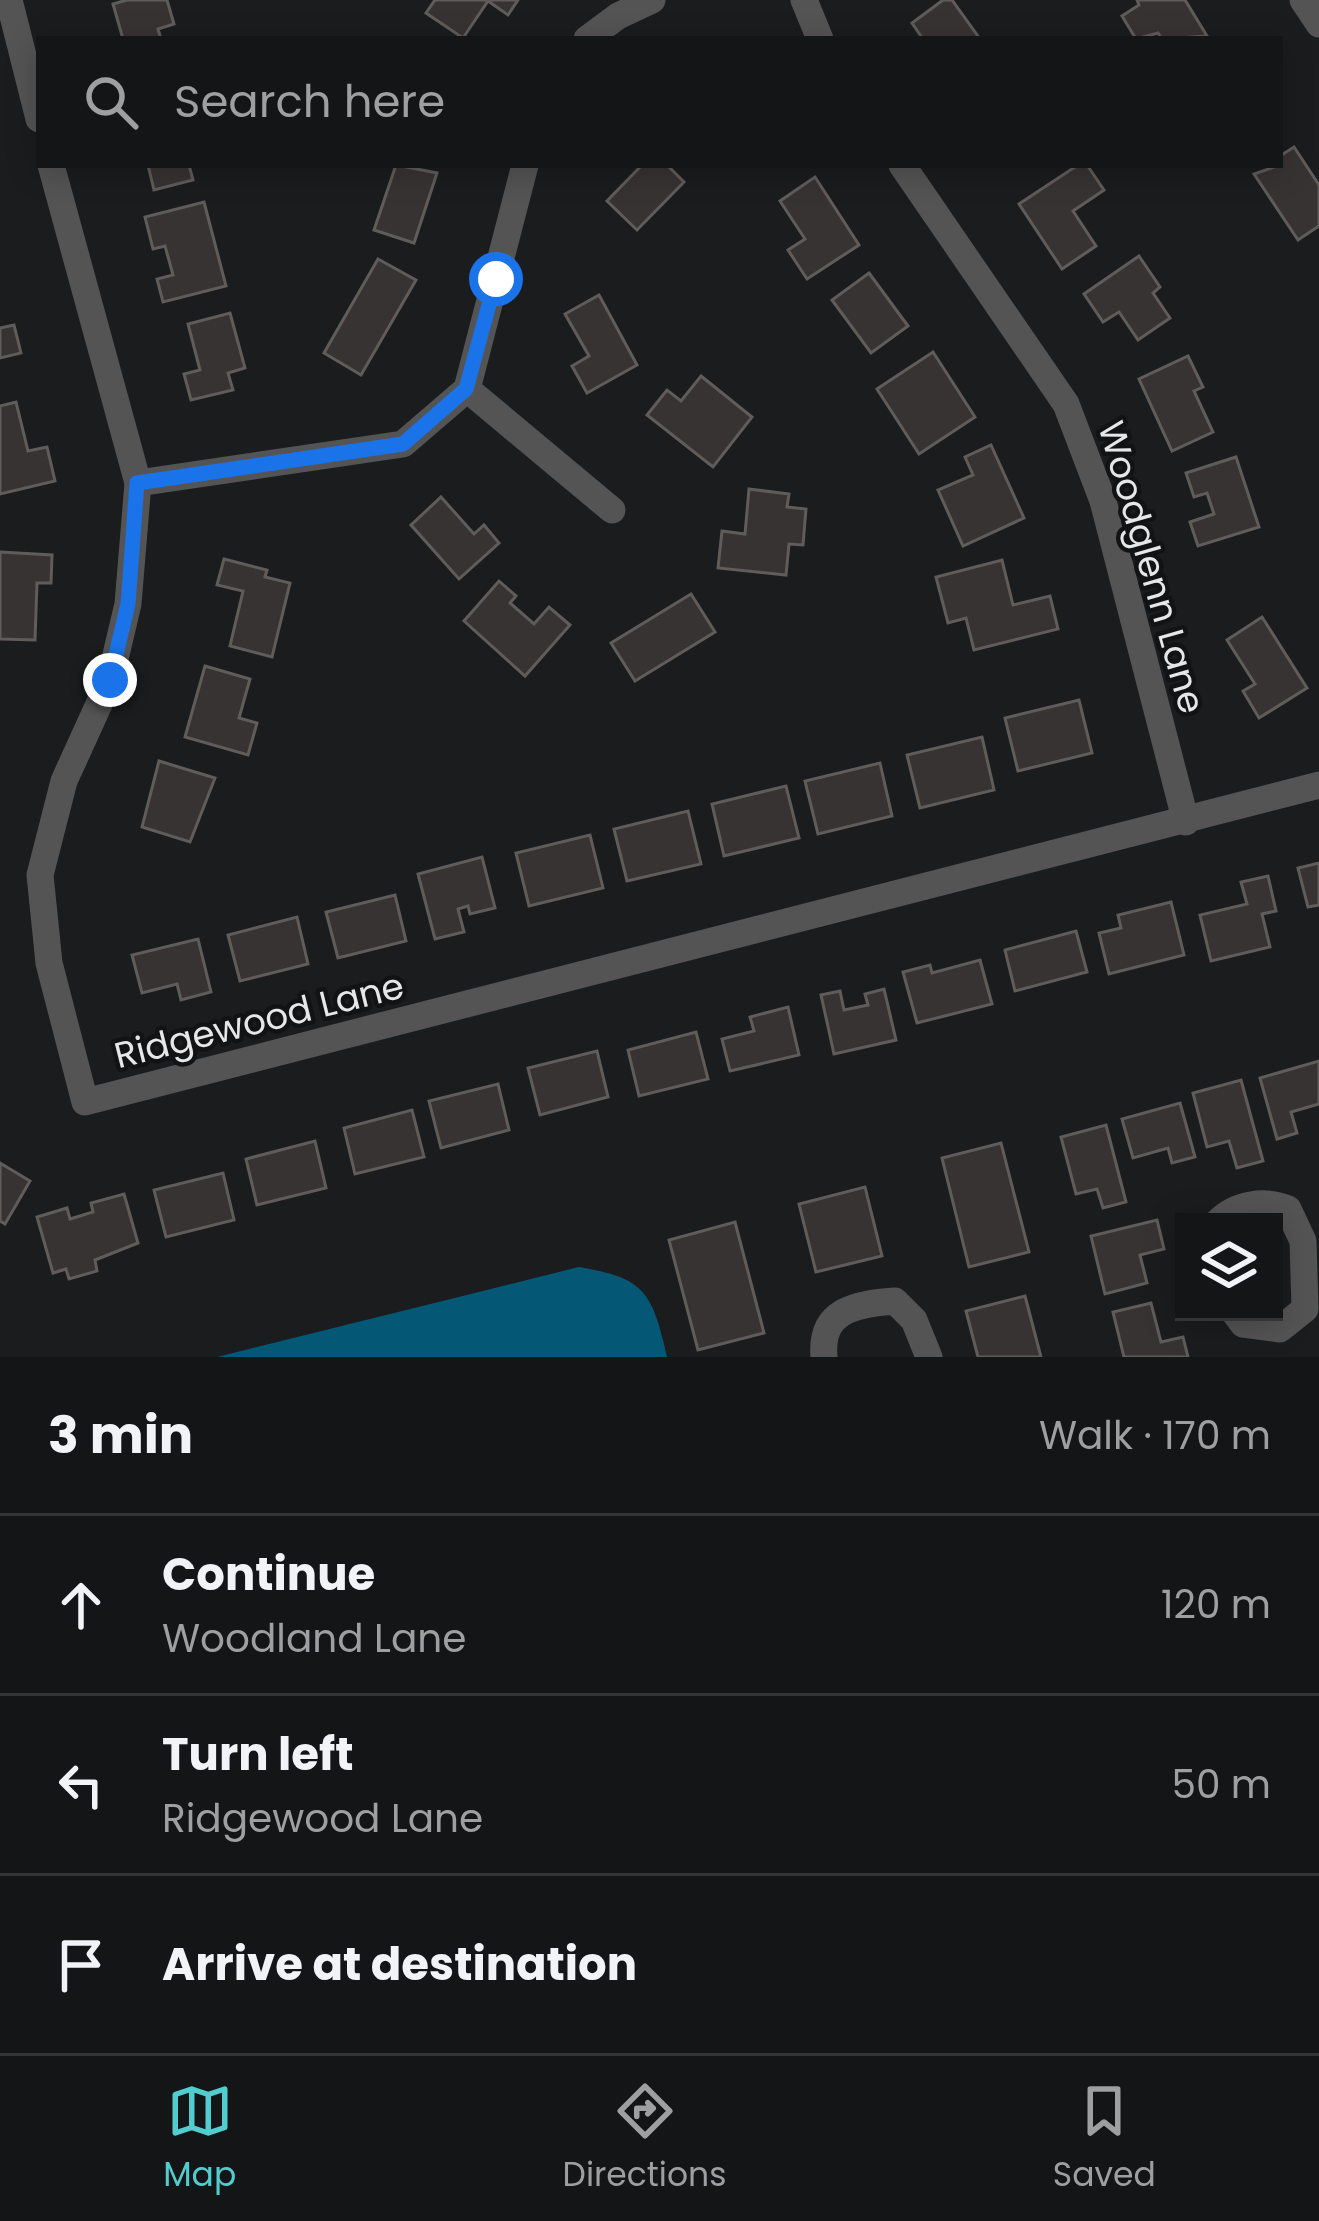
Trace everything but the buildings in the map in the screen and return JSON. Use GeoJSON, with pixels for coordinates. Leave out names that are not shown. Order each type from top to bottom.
{"type":"FeatureCollection","features":[{"type":"Feature","properties":{"kind":"street"},"geometry":{"type":"LineString","coordinates":[[8,0],[36,107]]}},
{"type":"Feature","properties":{"kind":"street"},"geometry":{"type":"LineString","coordinates":[[591,36],[652,0]]}},
{"type":"Feature","properties":{"kind":"street"},"geometry":{"type":"LineString","coordinates":[[804,0],[819,36]]}},
{"type":"Feature","properties":{"kind":"street"},"geometry":{"type":"LineString","coordinates":[[1304,0],[1319,24]]}},
{"type":"Feature","properties":{"kind":"street","name":"Ridgewood Lane"},"geometry":{"type":"LineString","coordinates":[[52,168],[137,483],[128,604],[110,680],[64,781],[40,875],[49,963],[85,1102],[1319,785]]}},
{"type":"Feature","properties":{"kind":"street"},"geometry":{"type":"LineString","coordinates":[[137,483],[403,444],[466,389],[524,168]]}},
{"type":"Feature","properties":{"kind":"street","name":"Woodglenn Lane"},"geometry":{"type":"LineString","coordinates":[[904,168],[1066,404],[1103,501],[1186,822]]}},
{"type":"Feature","properties":{"kind":"street"},"geometry":{"type":"LineString","coordinates":[[466,389],[613,510]]}},
{"type":"Feature","properties":{"kind":"street"},"geometry":{"type":"LineString","coordinates":[[1232,1213],[1271,1202],[1288,1209],[1304,1241],[1308,1283],[1305,1309],[1283,1343],[1241,1321]]}},
{"type":"Feature","properties":{"kind":"street"},"geometry":{"type":"LineString","coordinates":[[824,1357],[823,1337],[833,1317],[857,1304],[895,1301],[914,1320],[928,1357]]}},
{"type":"Feature","properties":{"kind":"water"},"geometry":{"type":"Polygon","coordinates":[[[579,1267],[619,1277],[642,1292],[656,1317],[667,1357],[217,1357],[579,1267]]]}},
{"type":"Feature","properties":{"kind":"route"},"geometry":{"type":"LineString","coordinates":[[110,680],[128,604],[137,483],[403,444],[466,389],[496,279]]}}]}
